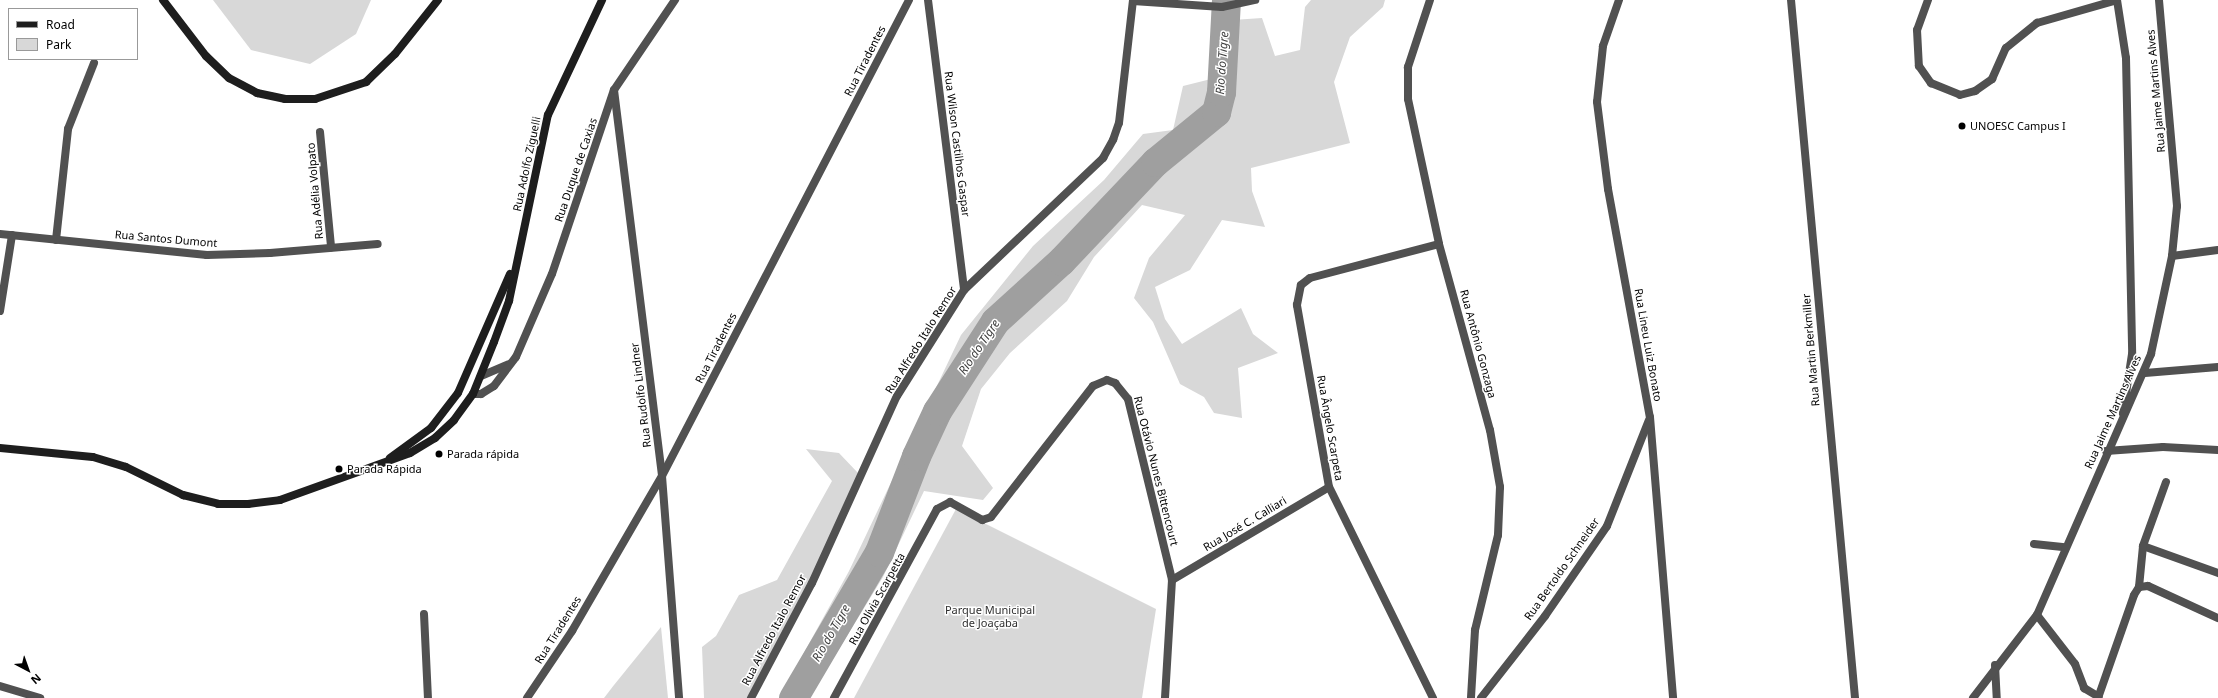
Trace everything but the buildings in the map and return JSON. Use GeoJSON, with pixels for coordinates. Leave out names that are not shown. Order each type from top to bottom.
{"type":"FeatureCollection","features":[{"type":"Feature","properties":{"kind":"main road"},"geometry":{"type":"LineString","coordinates":[[163,0],[206,56],[229,78],[256,93],[285,99],[315,99],[366,82],[395,54],[438,0]]}},
{"type":"Feature","properties":{"kind":"main road","name":"Rua Adolfo Ziguelli"},"geometry":{"type":"LineString","coordinates":[[473,394],[509,301],[513,270],[548,115],[602,0]]}},
{"type":"Feature","properties":{"kind":"main road","name":"Rua Adolfo Ziguelli"},"geometry":{"type":"LineString","coordinates":[[464,379],[513,270]]}},
{"type":"Feature","properties":{"kind":"main road"},"geometry":{"type":"LineString","coordinates":[[382,464],[431,428],[464,379],[481,376]]}},
{"type":"Feature","properties":{"kind":"main road"},"geometry":{"type":"LineString","coordinates":[[0,448],[93,457],[126,467],[183,496],[218,504],[280,500],[410,453],[435,438],[454,420],[473,394],[464,379]]}},
{"type":"Feature","properties":{"kind":"street","name":"Rua Duque de Caxias"},"geometry":{"type":"LineString","coordinates":[[473,394],[481,394],[494,386],[516,356],[552,274],[614,90],[675,0]]}},
{"type":"Feature","properties":{"kind":"street","name":"Rua Tiradentes"},"geometry":{"type":"LineString","coordinates":[[527,698],[572,631],[662,476],[909,0]]}},
{"type":"Feature","properties":{"kind":"street","name":"Rua Wilson Castilhos Gaspar"},"geometry":{"type":"LineString","coordinates":[[928,0],[964,290]]}},
{"type":"Feature","properties":{"kind":"street"},"geometry":{"type":"LineString","coordinates":[[1133,1],[1222,8],[1255,0]]}},
{"type":"Feature","properties":{"kind":"street","name":"Rua Antônio Gonzaga"},"geometry":{"type":"LineString","coordinates":[[1430,0],[1408,67],[1408,99],[1439,244],[1490,430],[1500,487],[1498,535],[1475,630],[1471,698]]}},
{"type":"Feature","properties":{"kind":"street","name":"Rua Lineu Luiz Bonato"},"geometry":{"type":"LineString","coordinates":[[1619,0],[1602,46],[1597,102],[1608,189],[1650,417],[1672,698]]}},
{"type":"Feature","properties":{"kind":"street","name":"Rua Martin Berkmiller"},"geometry":{"type":"LineString","coordinates":[[1791,0],[1855,698]]}},
{"type":"Feature","properties":{"kind":"street"},"geometry":{"type":"LineString","coordinates":[[1928,0],[1917,30],[1919,66],[1932,83],[1960,95],[1975,91],[1992,79],[2006,48],[2037,23],[2117,0],[2126,58],[2132,346],[2123,418]]}},
{"type":"Feature","properties":{"kind":"street","name":"Rua Jaime Martins Alves"},"geometry":{"type":"LineString","coordinates":[[1973,698],[1995,665],[2020,640],[2037,615],[2106,451],[2145,373],[2172,256],[2177,206],[2159,0]]}},
{"type":"Feature","properties":{"kind":"street","name":"Rua Alfredo Italo Remor"},"geometry":{"type":"LineString","coordinates":[[751,698],[812,583],[897,396],[964,290],[1103,158],[1119,123],[1133,1]]}},
{"type":"Feature","properties":{"kind":"street"},"geometry":{"type":"LineString","coordinates":[[56,240],[68,130],[94,63]]}},
{"type":"Feature","properties":{"kind":"street","name":"Rua Rudolfo Lindner"},"geometry":{"type":"LineString","coordinates":[[614,90],[662,476],[679,698]]}},
{"type":"Feature","properties":{"kind":"street","name":"Rua Adélia Volpato"},"geometry":{"type":"LineString","coordinates":[[320,132],[331,247]]}},
{"type":"Feature","properties":{"kind":"street","name":"Rua Santos Dumont"},"geometry":{"type":"LineString","coordinates":[[0,234],[207,255],[378,244]]}},
{"type":"Feature","properties":{"kind":"street"},"geometry":{"type":"LineString","coordinates":[[0,311],[12,235]]}},
{"type":"Feature","properties":{"kind":"street","name":"Rua Ângelo Scarpeta"},"geometry":{"type":"LineString","coordinates":[[1433,698],[1329,487],[1297,304],[1299,290],[1310,278],[1439,244]]}},
{"type":"Feature","properties":{"kind":"street"},"geometry":{"type":"LineString","coordinates":[[2172,256],[2218,250]]}},
{"type":"Feature","properties":{"kind":"street","name":"Rua Duque de Caxias"},"geometry":{"type":"LineString","coordinates":[[481,376],[507,365],[516,356]]}},
{"type":"Feature","properties":{"kind":"street"},"geometry":{"type":"LineString","coordinates":[[2145,373],[2218,367]]}},
{"type":"Feature","properties":{"kind":"street","name":"Rua Otávio Nunes Bittencourt"},"geometry":{"type":"LineString","coordinates":[[937,509],[950,502],[982,520],[990,517],[1093,386],[1107,380],[1116,383],[1128,399],[1172,580],[1165,698]]}},
{"type":"Feature","properties":{"kind":"street","name":"Rua Bertoldo Schneider"},"geometry":{"type":"LineString","coordinates":[[1481,698],[1545,616],[1607,526],[1650,417]]}},
{"type":"Feature","properties":{"kind":"street"},"geometry":{"type":"LineString","coordinates":[[2106,451],[2163,447],[2218,450]]}},
{"type":"Feature","properties":{"kind":"street"},"geometry":{"type":"LineString","coordinates":[[2037,615],[2075,664],[2084,688],[2098,697],[2134,595],[2139,587],[2143,546],[2166,482]]}},
{"type":"Feature","properties":{"kind":"street","name":"Rua José C. Calliari"},"geometry":{"type":"LineString","coordinates":[[1172,580],[1329,487]]}},
{"type":"Feature","properties":{"kind":"street","name":"Rua Olívia Scarpetta"},"geometry":{"type":"LineString","coordinates":[[834,698],[937,509]]}},
{"type":"Feature","properties":{"kind":"street"},"geometry":{"type":"LineString","coordinates":[[2034,544],[2065,547]]}},
{"type":"Feature","properties":{"kind":"street"},"geometry":{"type":"LineString","coordinates":[[2143,546],[2218,573]]}},
{"type":"Feature","properties":{"kind":"street"},"geometry":{"type":"LineString","coordinates":[[2139,587],[2148,586],[2164,592],[2218,618]]}},
{"type":"Feature","properties":{"kind":"street"},"geometry":{"type":"LineString","coordinates":[[424,614],[428,698]]}},
{"type":"Feature","properties":{"kind":"street"},"geometry":{"type":"LineString","coordinates":[[1995,665],[1998,698]]}},
{"type":"Feature","properties":{"kind":"street"},"geometry":{"type":"LineString","coordinates":[[0,686],[40,698]]}},
{"type":"Feature","properties":{"kind":"green space"},"geometry":{"type":"Polygon","coordinates":[[[213,0],[371,0],[356,34],[310,64],[251,50],[213,0]]]}},
{"type":"Feature","properties":{"kind":"green space"},"geometry":{"type":"Polygon","coordinates":[[[1311,0],[1385,0],[1383,7],[1350,37],[1334,82],[1350,143],[1251,168],[1252,191],[1265,227],[1222,220],[1190,270],[1155,287],[1165,319],[1182,344],[1241,308],[1253,334],[1278,353],[1238,368],[1242,418],[1214,413],[1204,397],[1180,384],[1153,322],[1134,298],[1149,258],[1185,215],[1142,205],[1094,257],[1067,301],[1010,353],[981,389],[962,446],[993,488],[983,500],[924,491],[883,577],[809,698],[779,698],[849,571],[961,335],[1033,246],[1104,180],[1143,134],[1173,130],[1183,86],[1211,79],[1218,21],[1262,18],[1275,56],[1300,50],[1305,7],[1311,0]]]}},
{"type":"Feature","properties":{"kind":"green space"},"geometry":{"type":"Polygon","coordinates":[[[806,449],[839,453],[858,473],[797,609],[748,698],[704,698],[702,647],[716,636],[739,595],[777,580],[832,481],[806,449]]]}},
{"type":"Feature","properties":{"kind":"green space","name":"Parque Municipal de Joaçaba"},"geometry":{"type":"Polygon","coordinates":[[[956,509],[1156,609],[1142,698],[854,698],[956,509]]]}},
{"type":"Feature","properties":{"kind":"green space"},"geometry":{"type":"Polygon","coordinates":[[[661,627],[668,698],[604,698],[614,685],[661,627]]]}},
{"type":"Feature","properties":{"kind":"waterway","name":"Rio do Tigre"},"geometry":{"type":"LineString","coordinates":[[793,698],[879,552],[916,456],[937,411],[995,321],[1061,261],[1155,162],[1216,112],[1221,92],[1226,0]]}},
{"type":"Feature","properties":{"kind":"place","name":"UNOESC Campus I"},"geometry":{"type":"Point","coordinates":[1962,126]}},
{"type":"Feature","properties":{"kind":"place","name":"Parada rápida"},"geometry":{"type":"Point","coordinates":[439,454]}},
{"type":"Feature","properties":{"kind":"place","name":"Parada Rápida"},"geometry":{"type":"Point","coordinates":[339,469]}}]}
